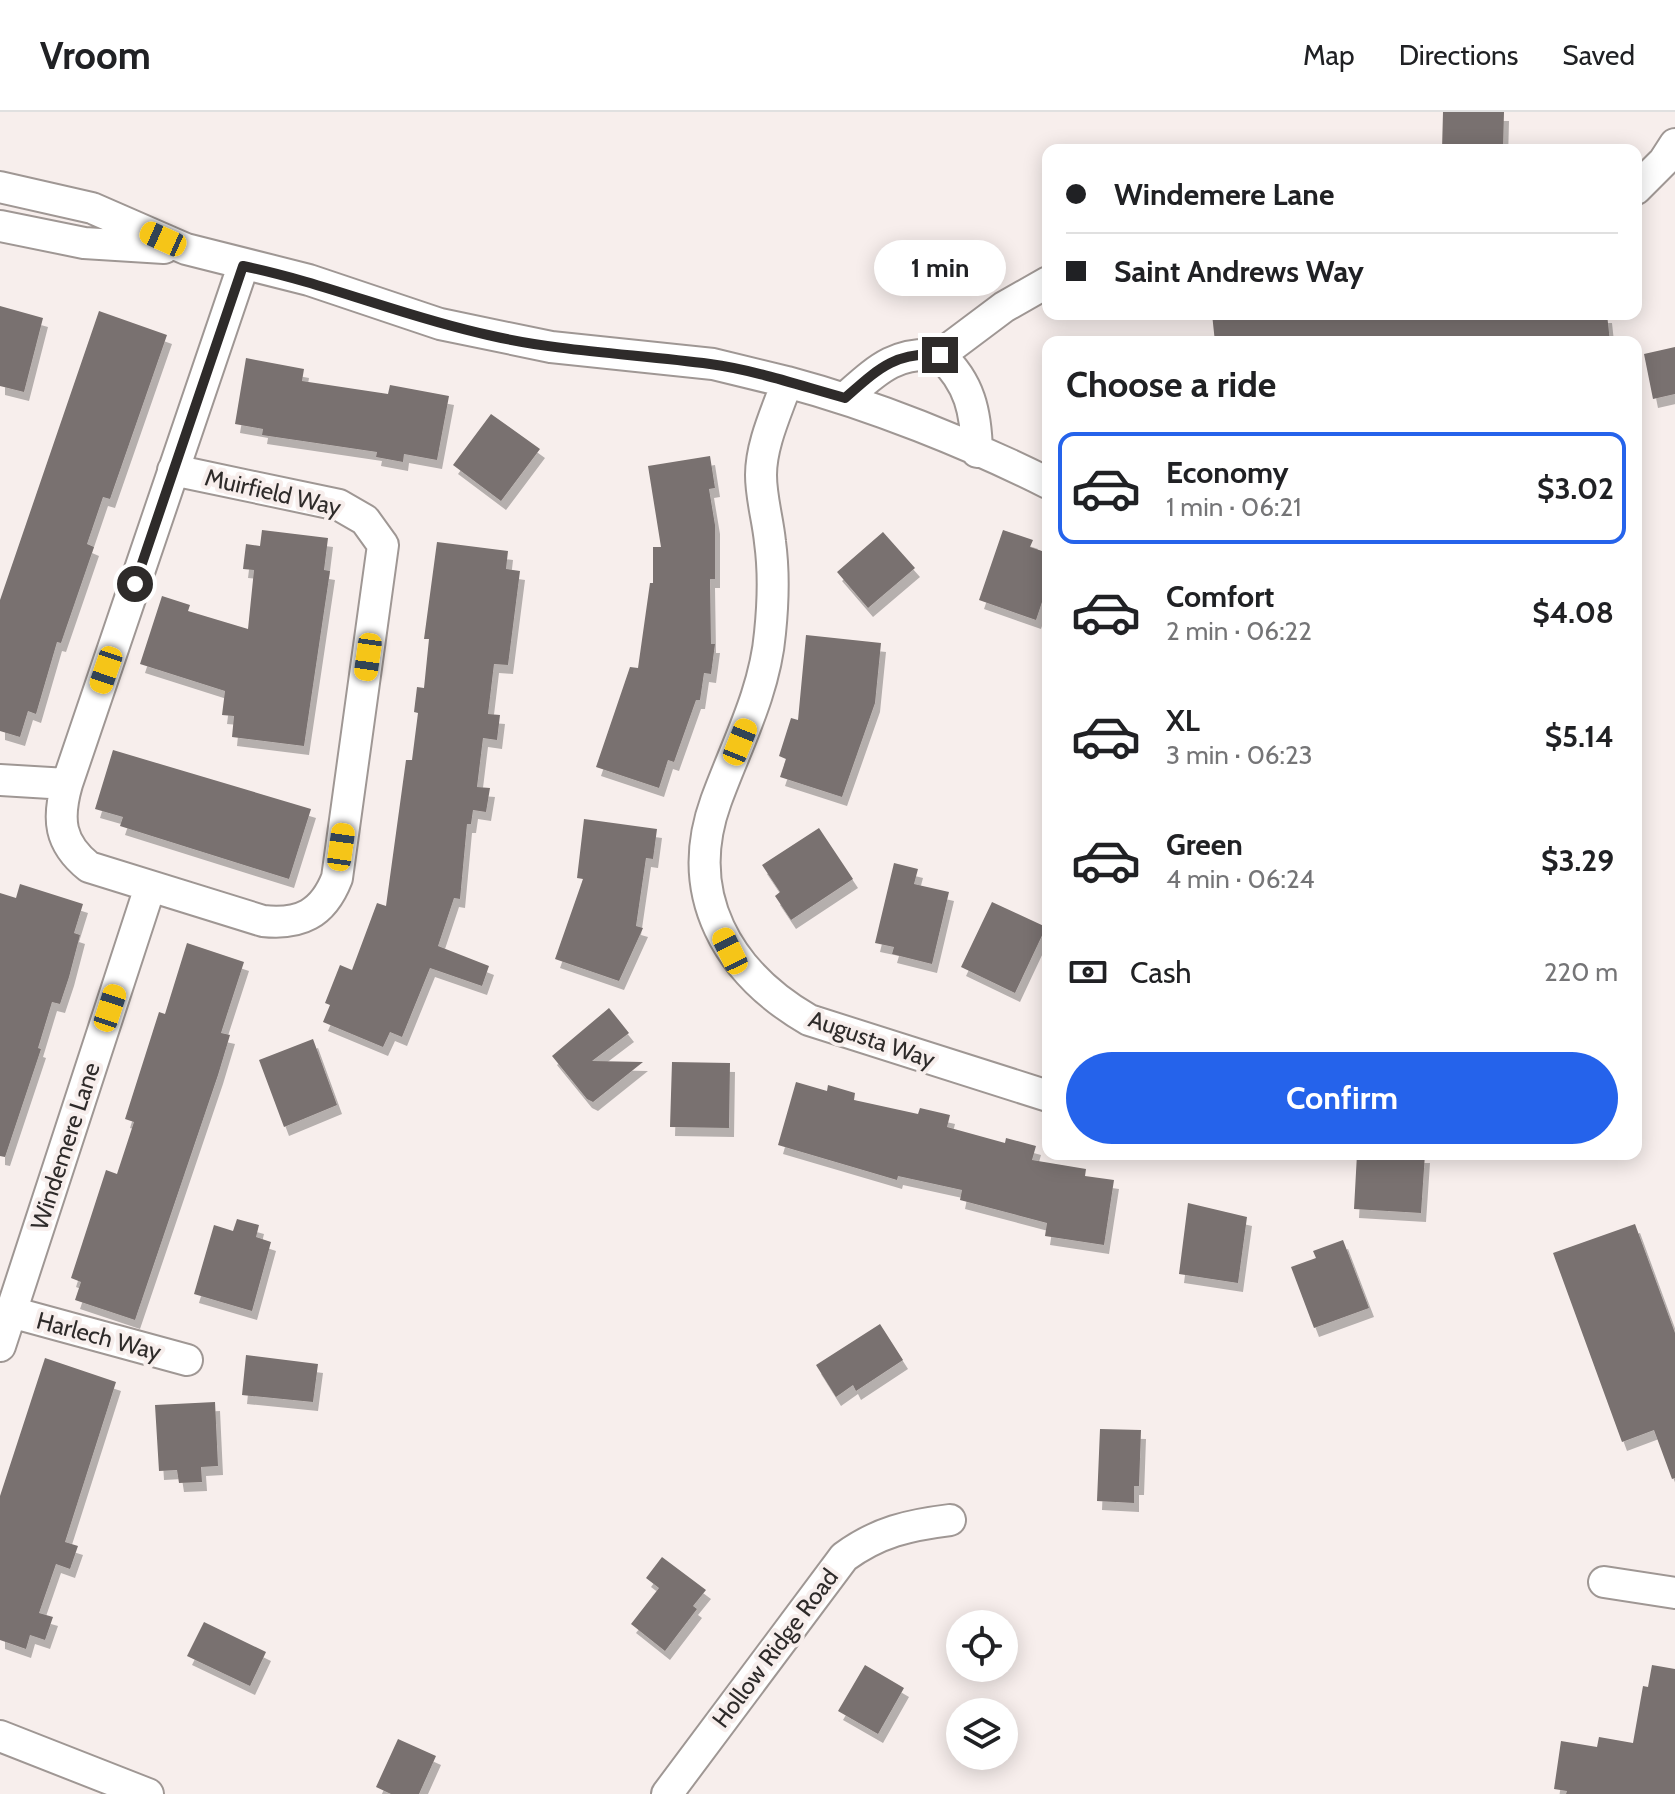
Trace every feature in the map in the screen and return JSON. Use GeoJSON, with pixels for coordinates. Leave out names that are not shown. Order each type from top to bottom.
{"type":"FeatureCollection","features":[{"type":"Feature","properties":{"kind":"street"},"geometry":{"type":"LineString","coordinates":[[1642,183],[1664,161],[1675,144]]}},
{"type":"Feature","properties":{"kind":"street"},"geometry":{"type":"LineString","coordinates":[[0,187],[92,208],[186,249],[243,266],[309,280],[440,324],[551,347],[713,364],[845,398],[1042,480]]}},
{"type":"Feature","properties":{"kind":"street"},"geometry":{"type":"LineString","coordinates":[[0,226],[84,243],[186,249]]}},
{"type":"Feature","properties":{"kind":"street"},"geometry":{"type":"LineString","coordinates":[[150,887],[89,867],[71,852],[61,831],[60,808],[243,266]]}},
{"type":"Feature","properties":{"kind":"street"},"geometry":{"type":"LineString","coordinates":[[940,355],[1004,307],[1042,285]]}},
{"type":"Feature","properties":{"kind":"street"},"geometry":{"type":"LineString","coordinates":[[845,398],[893,360],[916,353],[940,355],[956,370],[968,391],[976,419],[977,452]]}},
{"type":"Feature","properties":{"kind":"street","name":"Augusta Way"},"geometry":{"type":"LineString","coordinates":[[787,382],[768,436],[761,474],[771,544],[770,635],[762,678],[715,804],[706,844],[705,884],[714,918],[730,951],[750,975],[779,1002],[809,1020],[1042,1094]]}},
{"type":"Feature","properties":{"kind":"street","name":"Muirfield Way"},"geometry":{"type":"LineString","coordinates":[[150,887],[263,921],[284,923],[304,919],[319,909],[330,895],[337,878],[383,545],[377,532],[353,511],[173,470]]}},
{"type":"Feature","properties":{"kind":"street"},"geometry":{"type":"LineString","coordinates":[[0,780],[67,784]]}},
{"type":"Feature","properties":{"kind":"street","name":"Windemere Lane"},"geometry":{"type":"LineString","coordinates":[[0,1346],[150,887]]}},
{"type":"Feature","properties":{"kind":"street","name":"Harlech Way"},"geometry":{"type":"LineString","coordinates":[[11,1312],[187,1360]]}},
{"type":"Feature","properties":{"kind":"street","name":"Hollow Ridge Road"},"geometry":{"type":"LineString","coordinates":[[667,1794],[844,1557],[891,1529],[950,1520]]}},
{"type":"Feature","properties":{"kind":"street"},"geometry":{"type":"LineString","coordinates":[[1604,1582],[1675,1593]]}},
{"type":"Feature","properties":{"kind":"street"},"geometry":{"type":"LineString","coordinates":[[0,1736],[148,1794]]}},
{"type":"Feature","properties":{"kind":"building"},"geometry":{"type":"Polygon","coordinates":[[[1443,112],[1504,112],[1503,144],[1442,144],[1443,112]]]}},
{"type":"Feature","properties":{"kind":"building"},"geometry":{"type":"Polygon","coordinates":[[[0,306],[43,318],[24,392],[0,386],[0,306]]]}},
{"type":"Feature","properties":{"kind":"building"},"geometry":{"type":"Polygon","coordinates":[[[99,311],[167,335],[110,499],[103,497],[87,544],[94,547],[61,643],[57,642],[36,714],[28,711],[20,737],[0,731],[0,600],[99,311]]]}},
{"type":"Feature","properties":{"kind":"building"},"geometry":{"type":"Polygon","coordinates":[[[1213,320],[1608,320],[1609,336],[1214,336],[1213,320]]]}},
{"type":"Feature","properties":{"kind":"building"},"geometry":{"type":"Polygon","coordinates":[[[1675,347],[1675,394],[1653,399],[1644,354],[1675,347]]]}},
{"type":"Feature","properties":{"kind":"building"},"geometry":{"type":"Polygon","coordinates":[[[246,358],[304,369],[302,381],[388,394],[390,385],[449,396],[437,460],[404,454],[403,462],[376,457],[377,452],[262,435],[263,429],[235,424],[246,358]]]}},
{"type":"Feature","properties":{"kind":"building"},"geometry":{"type":"Polygon","coordinates":[[[491,414],[540,449],[501,501],[453,465],[491,414]]]}},
{"type":"Feature","properties":{"kind":"building"},"geometry":{"type":"Polygon","coordinates":[[[710,456],[715,488],[709,489],[715,525],[715,579],[710,579],[711,644],[715,644],[711,674],[704,673],[700,700],[696,700],[674,762],[668,760],[659,788],[596,767],[630,667],[638,668],[650,583],[653,583],[653,547],[661,547],[648,466],[710,456]]]}},
{"type":"Feature","properties":{"kind":"building"},"geometry":{"type":"Polygon","coordinates":[[[262,530],[328,538],[324,570],[330,571],[304,746],[232,737],[234,716],[222,715],[225,691],[140,664],[162,596],[190,605],[188,611],[248,629],[254,570],[243,569],[246,544],[260,546],[262,530]]]}},
{"type":"Feature","properties":{"kind":"building"},"geometry":{"type":"Polygon","coordinates":[[[1003,530],[1033,540],[1030,547],[1042,551],[1042,602],[1036,620],[979,600],[1003,530]]]}},
{"type":"Feature","properties":{"kind":"building"},"geometry":{"type":"Polygon","coordinates":[[[883,532],[915,568],[868,608],[837,572],[883,532]]]}},
{"type":"Feature","properties":{"kind":"building"},"geometry":{"type":"Polygon","coordinates":[[[437,542],[508,551],[506,569],[520,571],[508,665],[494,664],[488,714],[500,715],[497,740],[483,738],[477,787],[490,788],[486,812],[473,810],[471,824],[467,824],[460,899],[454,898],[438,946],[489,966],[482,986],[430,968],[402,1037],[390,1032],[383,1047],[323,1022],[330,1005],[325,1003],[340,965],[352,970],[377,903],[386,906],[406,760],[412,760],[418,713],[414,712],[417,687],[424,688],[429,639],[424,639],[437,542]]]}},
{"type":"Feature","properties":{"kind":"building"},"geometry":{"type":"Polygon","coordinates":[[[806,635],[881,643],[875,703],[842,797],[780,777],[786,759],[779,756],[791,718],[798,720],[806,635]]]}},
{"type":"Feature","properties":{"kind":"building"},"geometry":{"type":"Polygon","coordinates":[[[113,750],[311,809],[289,879],[120,826],[123,817],[95,809],[113,750]]]}},
{"type":"Feature","properties":{"kind":"building"},"geometry":{"type":"Polygon","coordinates":[[[584,819],[657,829],[653,859],[646,858],[636,926],[643,928],[619,981],[555,959],[583,879],[577,878],[584,819]]]}},
{"type":"Feature","properties":{"kind":"building"},"geometry":{"type":"Polygon","coordinates":[[[819,828],[853,879],[791,920],[775,896],[780,892],[762,865],[819,828]]]}},
{"type":"Feature","properties":{"kind":"building"},"geometry":{"type":"Polygon","coordinates":[[[894,863],[918,869],[914,884],[949,892],[932,964],[892,954],[894,947],[875,943],[894,863]]]}},
{"type":"Feature","properties":{"kind":"building"},"geometry":{"type":"Polygon","coordinates":[[[20,884],[83,904],[74,933],[80,935],[69,977],[60,1004],[52,1002],[38,1048],[41,1049],[5,1157],[0,1156],[0,893],[16,898],[20,884]]]}},
{"type":"Feature","properties":{"kind":"building"},"geometry":{"type":"Polygon","coordinates":[[[992,902],[1042,925],[1042,936],[1015,993],[961,967],[992,902]]]}},
{"type":"Feature","properties":{"kind":"building"},"geometry":{"type":"Polygon","coordinates":[[[187,943],[244,962],[221,1033],[230,1035],[218,1075],[135,1320],[75,1300],[81,1282],[71,1278],[106,1170],[117,1174],[134,1122],[125,1119],[159,1012],[165,1014],[187,943]]]}},
{"type":"Feature","properties":{"kind":"building"},"geometry":{"type":"Polygon","coordinates":[[[609,1008],[629,1033],[592,1061],[643,1062],[593,1102],[587,1099],[552,1056],[609,1008]]]}},
{"type":"Feature","properties":{"kind":"building"},"geometry":{"type":"Polygon","coordinates":[[[313,1039],[337,1105],[284,1127],[259,1060],[313,1039]]]}},
{"type":"Feature","properties":{"kind":"building"},"geometry":{"type":"Polygon","coordinates":[[[672,1062],[730,1063],[729,1128],[670,1127],[672,1062]]]}},
{"type":"Feature","properties":{"kind":"building"},"geometry":{"type":"Polygon","coordinates":[[[796,1082],[827,1091],[828,1085],[855,1093],[854,1100],[918,1114],[920,1108],[950,1115],[947,1127],[1005,1143],[1006,1138],[1036,1146],[1032,1160],[1086,1169],[1085,1176],[1114,1180],[1104,1245],[1045,1236],[1047,1223],[960,1200],[962,1190],[898,1176],[897,1180],[778,1145],[796,1082]]]}},
{"type":"Feature","properties":{"kind":"building"},"geometry":{"type":"Polygon","coordinates":[[[1357,1160],[1425,1160],[1421,1213],[1354,1209],[1357,1160]]]}},
{"type":"Feature","properties":{"kind":"building"},"geometry":{"type":"Polygon","coordinates":[[[1188,1203],[1247,1217],[1238,1283],[1179,1274],[1188,1203]]]}},
{"type":"Feature","properties":{"kind":"building"},"geometry":{"type":"Polygon","coordinates":[[[237,1219],[259,1225],[256,1237],[271,1242],[252,1311],[194,1294],[214,1225],[233,1231],[237,1219]]]}},
{"type":"Feature","properties":{"kind":"building"},"geometry":{"type":"Polygon","coordinates":[[[1635,1224],[1675,1333],[1675,1478],[1672,1479],[1654,1430],[1622,1442],[1553,1253],[1635,1224]]]}},
{"type":"Feature","properties":{"kind":"building"},"geometry":{"type":"Polygon","coordinates":[[[1343,1240],[1369,1308],[1314,1328],[1291,1267],[1316,1258],[1313,1251],[1343,1240]]]}},
{"type":"Feature","properties":{"kind":"building"},"geometry":{"type":"Polygon","coordinates":[[[880,1324],[903,1360],[856,1391],[853,1385],[836,1397],[816,1365],[880,1324]]]}},
{"type":"Feature","properties":{"kind":"building"},"geometry":{"type":"Polygon","coordinates":[[[246,1355],[318,1364],[313,1402],[242,1395],[246,1355]]]}},
{"type":"Feature","properties":{"kind":"building"},"geometry":{"type":"Polygon","coordinates":[[[45,1358],[116,1382],[65,1542],[78,1546],[70,1569],[56,1564],[39,1613],[53,1617],[45,1640],[30,1635],[26,1649],[0,1640],[0,1496],[45,1358]]]}},
{"type":"Feature","properties":{"kind":"building"},"geometry":{"type":"Polygon","coordinates":[[[215,1402],[218,1466],[201,1467],[202,1482],[179,1483],[177,1470],[159,1471],[155,1405],[215,1402]]]}},
{"type":"Feature","properties":{"kind":"building"},"geometry":{"type":"Polygon","coordinates":[[[1100,1429],[1141,1430],[1139,1486],[1134,1486],[1134,1503],[1097,1501],[1100,1429]]]}},
{"type":"Feature","properties":{"kind":"building"},"geometry":{"type":"Polygon","coordinates":[[[662,1557],[706,1590],[693,1606],[697,1609],[665,1651],[631,1624],[659,1588],[646,1578],[662,1557]]]}},
{"type":"Feature","properties":{"kind":"building"},"geometry":{"type":"Polygon","coordinates":[[[204,1622],[266,1652],[250,1686],[187,1656],[204,1622]]]}},
{"type":"Feature","properties":{"kind":"building"},"geometry":{"type":"Polygon","coordinates":[[[865,1665],[904,1688],[878,1734],[838,1711],[865,1665]]]}},
{"type":"Feature","properties":{"kind":"building"},"geometry":{"type":"Polygon","coordinates":[[[1652,1665],[1675,1669],[1675,1794],[1566,1794],[1567,1791],[1554,1789],[1561,1741],[1597,1747],[1599,1737],[1633,1743],[1643,1686],[1648,1687],[1652,1665]]]}},
{"type":"Feature","properties":{"kind":"building"},"geometry":{"type":"Polygon","coordinates":[[[398,1739],[436,1756],[419,1794],[391,1794],[376,1787],[398,1739]]]}},
{"type":"Feature","properties":{"kind":"route"},"geometry":{"type":"LineString","coordinates":[[135,584],[243,266],[309,280],[440,324],[489,336],[551,347],[713,364],[845,398],[893,360],[916,353],[940,355]]}}]}
